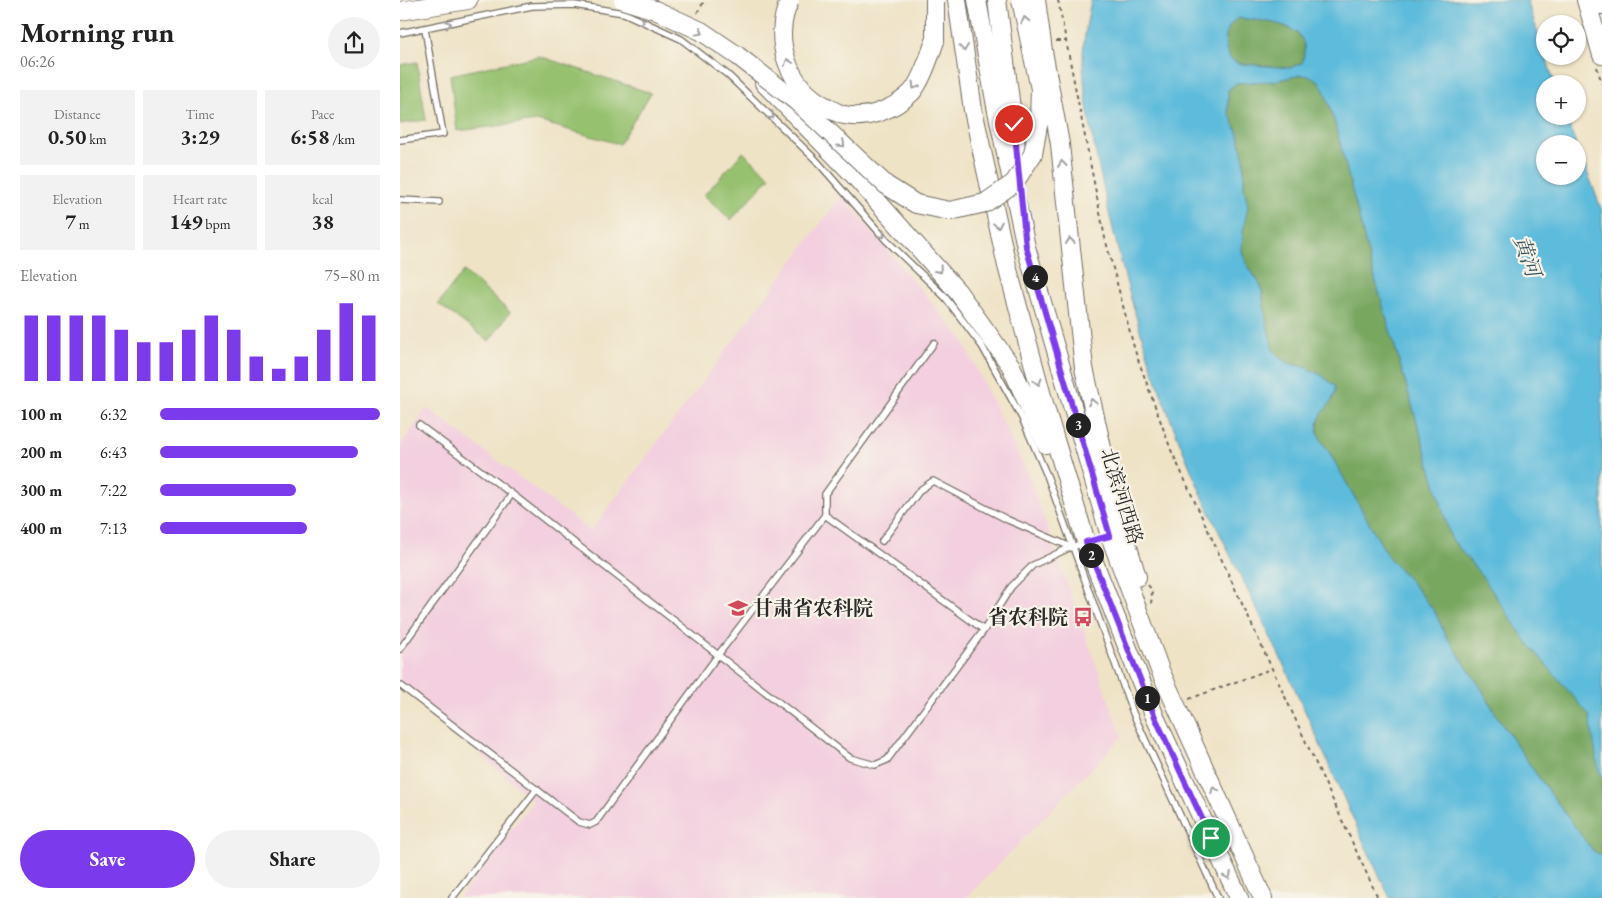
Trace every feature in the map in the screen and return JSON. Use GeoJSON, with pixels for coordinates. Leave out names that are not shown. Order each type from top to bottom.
{"type":"FeatureCollection","features":[{"type":"Feature","properties":{"kind":"main road"},"geometry":{"type":"LineString","coordinates":[[400,11],[468,0]]}},
{"type":"Feature","properties":{"kind":"main road"},"geometry":{"type":"LineString","coordinates":[[623,0],[655,10],[701,32],[738,56],[796,102],[886,185],[916,204],[950,210],[985,203],[1014,184],[1033,154],[1039,120],[1040,89],[1021,0]]}},
{"type":"Feature","properties":{"kind":"main road"},"geometry":{"type":"LineString","coordinates":[[790,0],[784,13],[782,45],[792,76],[814,100],[843,115],[867,116],[891,108],[912,92],[924,70],[935,42],[935,0]]}},
{"type":"Feature","properties":{"kind":"main road"},"geometry":{"type":"LineString","coordinates":[[957,0],[973,110],[1007,266],[1044,407],[1076,509],[1078,544],[1155,717],[1239,898]]}},
{"type":"Feature","properties":{"kind":"main road","name":"北滨河西路"},"geometry":{"type":"LineString","coordinates":[[977,0],[996,106],[1026,247],[1110,536],[1160,670],[1263,898]]}},
{"type":"Feature","properties":{"kind":"main road"},"geometry":{"type":"LineString","coordinates":[[997,0],[1014,124],[1026,247]]}},
{"type":"Feature","properties":{"kind":"main road"},"geometry":{"type":"LineString","coordinates":[[1036,0],[1060,144],[1084,368],[1113,497],[1151,623],[1160,670]]}},
{"type":"Feature","properties":{"kind":"main road"},"geometry":{"type":"LineString","coordinates":[[1586,0],[1602,55]]}},
{"type":"Feature","properties":{"kind":"main road"},"geometry":{"type":"LineString","coordinates":[[1601,0],[1602,5]]}},
{"type":"Feature","properties":{"kind":"main road"},"geometry":{"type":"LineString","coordinates":[[738,56],[853,174],[952,285],[1011,366],[1076,509]]}},
{"type":"Feature","properties":{"kind":"lane"},"geometry":{"type":"LineString","coordinates":[[400,33],[532,6],[574,5],[624,13],[680,39],[728,75],[816,160],[886,240],[945,297],[982,346],[1022,418],[1078,544],[1132,713],[1218,898]]}},
{"type":"Feature","properties":{"kind":"lane"},"geometry":{"type":"LineString","coordinates":[[400,140],[443,134],[425,29]]}},
{"type":"Feature","properties":{"kind":"lane"},"geometry":{"type":"LineString","coordinates":[[400,200],[439,202]]}},
{"type":"Feature","properties":{"kind":"lane"},"geometry":{"type":"LineString","coordinates":[[400,685],[582,824],[593,824],[718,655],[825,515],[824,494],[934,343]]}},
{"type":"Feature","properties":{"kind":"lane"},"geometry":{"type":"LineString","coordinates":[[419,425],[512,494],[850,758],[875,765],[887,760],[984,630],[1011,587],[1033,565],[1078,544],[1110,536]]}},
{"type":"Feature","properties":{"kind":"lane"},"geometry":{"type":"LineString","coordinates":[[882,541],[920,490],[933,481],[1008,520],[1078,544]]}},
{"type":"Feature","properties":{"kind":"lane"},"geometry":{"type":"LineString","coordinates":[[400,650],[512,494]]}},
{"type":"Feature","properties":{"kind":"lane"},"geometry":{"type":"LineString","coordinates":[[825,515],[984,630]]}},
{"type":"Feature","properties":{"kind":"lane"},"geometry":{"type":"LineString","coordinates":[[452,898],[536,788]]}},
{"type":"Feature","properties":{"kind":"path"},"geometry":{"type":"LineString","coordinates":[[1058,0],[1105,238],[1135,351],[1171,450],[1378,898]]}},
{"type":"Feature","properties":{"kind":"path"},"geometry":{"type":"LineString","coordinates":[[1175,704],[1271,668]]}},
{"type":"Feature","properties":{"kind":"shaded area","name":"甘肃省农科院"},"geometry":{"type":"Polygon","coordinates":[[[842,195],[962,339],[1027,472],[1122,737],[966,898],[459,898],[533,801],[400,684],[400,446],[427,408],[591,531],[842,195]]]}},
{"type":"Feature","properties":{"kind":"green space"},"geometry":{"type":"Polygon","coordinates":[[[1239,18],[1274,23],[1295,32],[1302,39],[1304,49],[1302,63],[1290,68],[1242,64],[1232,60],[1226,49],[1226,36],[1230,25],[1239,18]]]}},
{"type":"Feature","properties":{"kind":"green space"},"geometry":{"type":"Polygon","coordinates":[[[539,56],[651,93],[619,144],[537,121],[457,131],[450,75],[539,56]]]}},
{"type":"Feature","properties":{"kind":"green space"},"geometry":{"type":"Polygon","coordinates":[[[417,62],[426,120],[400,124],[400,65],[417,62]]]}},
{"type":"Feature","properties":{"kind":"green space"},"geometry":{"type":"Polygon","coordinates":[[[1301,75],[1310,76],[1319,81],[1335,123],[1371,265],[1451,538],[1484,579],[1526,641],[1590,715],[1599,772],[1602,778],[1602,856],[1592,850],[1539,778],[1445,634],[1435,612],[1389,558],[1329,452],[1319,438],[1320,415],[1332,400],[1335,386],[1321,375],[1280,358],[1273,350],[1261,286],[1246,263],[1242,251],[1243,231],[1248,206],[1244,187],[1244,160],[1228,111],[1228,90],[1236,83],[1274,81],[1301,75]]]}},
{"type":"Feature","properties":{"kind":"green space"},"geometry":{"type":"Polygon","coordinates":[[[743,152],[770,177],[731,220],[704,195],[743,152]]]}},
{"type":"Feature","properties":{"kind":"green space"},"geometry":{"type":"Polygon","coordinates":[[[464,271],[510,312],[489,341],[438,304],[464,271]]]}},
{"type":"Feature","properties":{"kind":"water","name":"黄河"},"geometry":{"type":"Polygon","coordinates":[[[1091,0],[1527,0],[1536,27],[1536,65],[1549,65],[1552,75],[1536,75],[1536,125],[1569,125],[1573,135],[1536,135],[1536,185],[1586,185],[1586,168],[1602,211],[1602,778],[1599,772],[1589,715],[1526,641],[1484,579],[1451,538],[1371,265],[1335,123],[1319,81],[1310,76],[1301,75],[1274,81],[1236,83],[1228,90],[1228,111],[1238,133],[1244,160],[1244,187],[1248,206],[1243,231],[1242,251],[1246,263],[1261,286],[1273,350],[1280,358],[1321,375],[1335,386],[1335,393],[1318,423],[1321,440],[1389,558],[1435,612],[1445,634],[1539,778],[1592,850],[1602,856],[1602,898],[1390,898],[1294,687],[1204,501],[1159,388],[1130,297],[1095,148],[1083,70],[1085,33],[1091,0]],[[1239,18],[1234,21],[1230,25],[1225,43],[1232,60],[1242,64],[1290,68],[1302,63],[1304,49],[1302,39],[1295,32],[1274,23],[1239,18]]]}},
{"type":"Feature","properties":{"kind":"place","name":"甘肃省农科院"},"geometry":{"type":"Point","coordinates":[738,608]}},
{"type":"Feature","properties":{"kind":"place","name":"省农科院"},"geometry":{"type":"Point","coordinates":[1083,617]}},
{"type":"Feature","properties":{"kind":"route"},"geometry":{"type":"LineString","coordinates":[[1014,124],[1026,247],[1110,536],[1086,542],[1155,717],[1211,838]]}}]}
